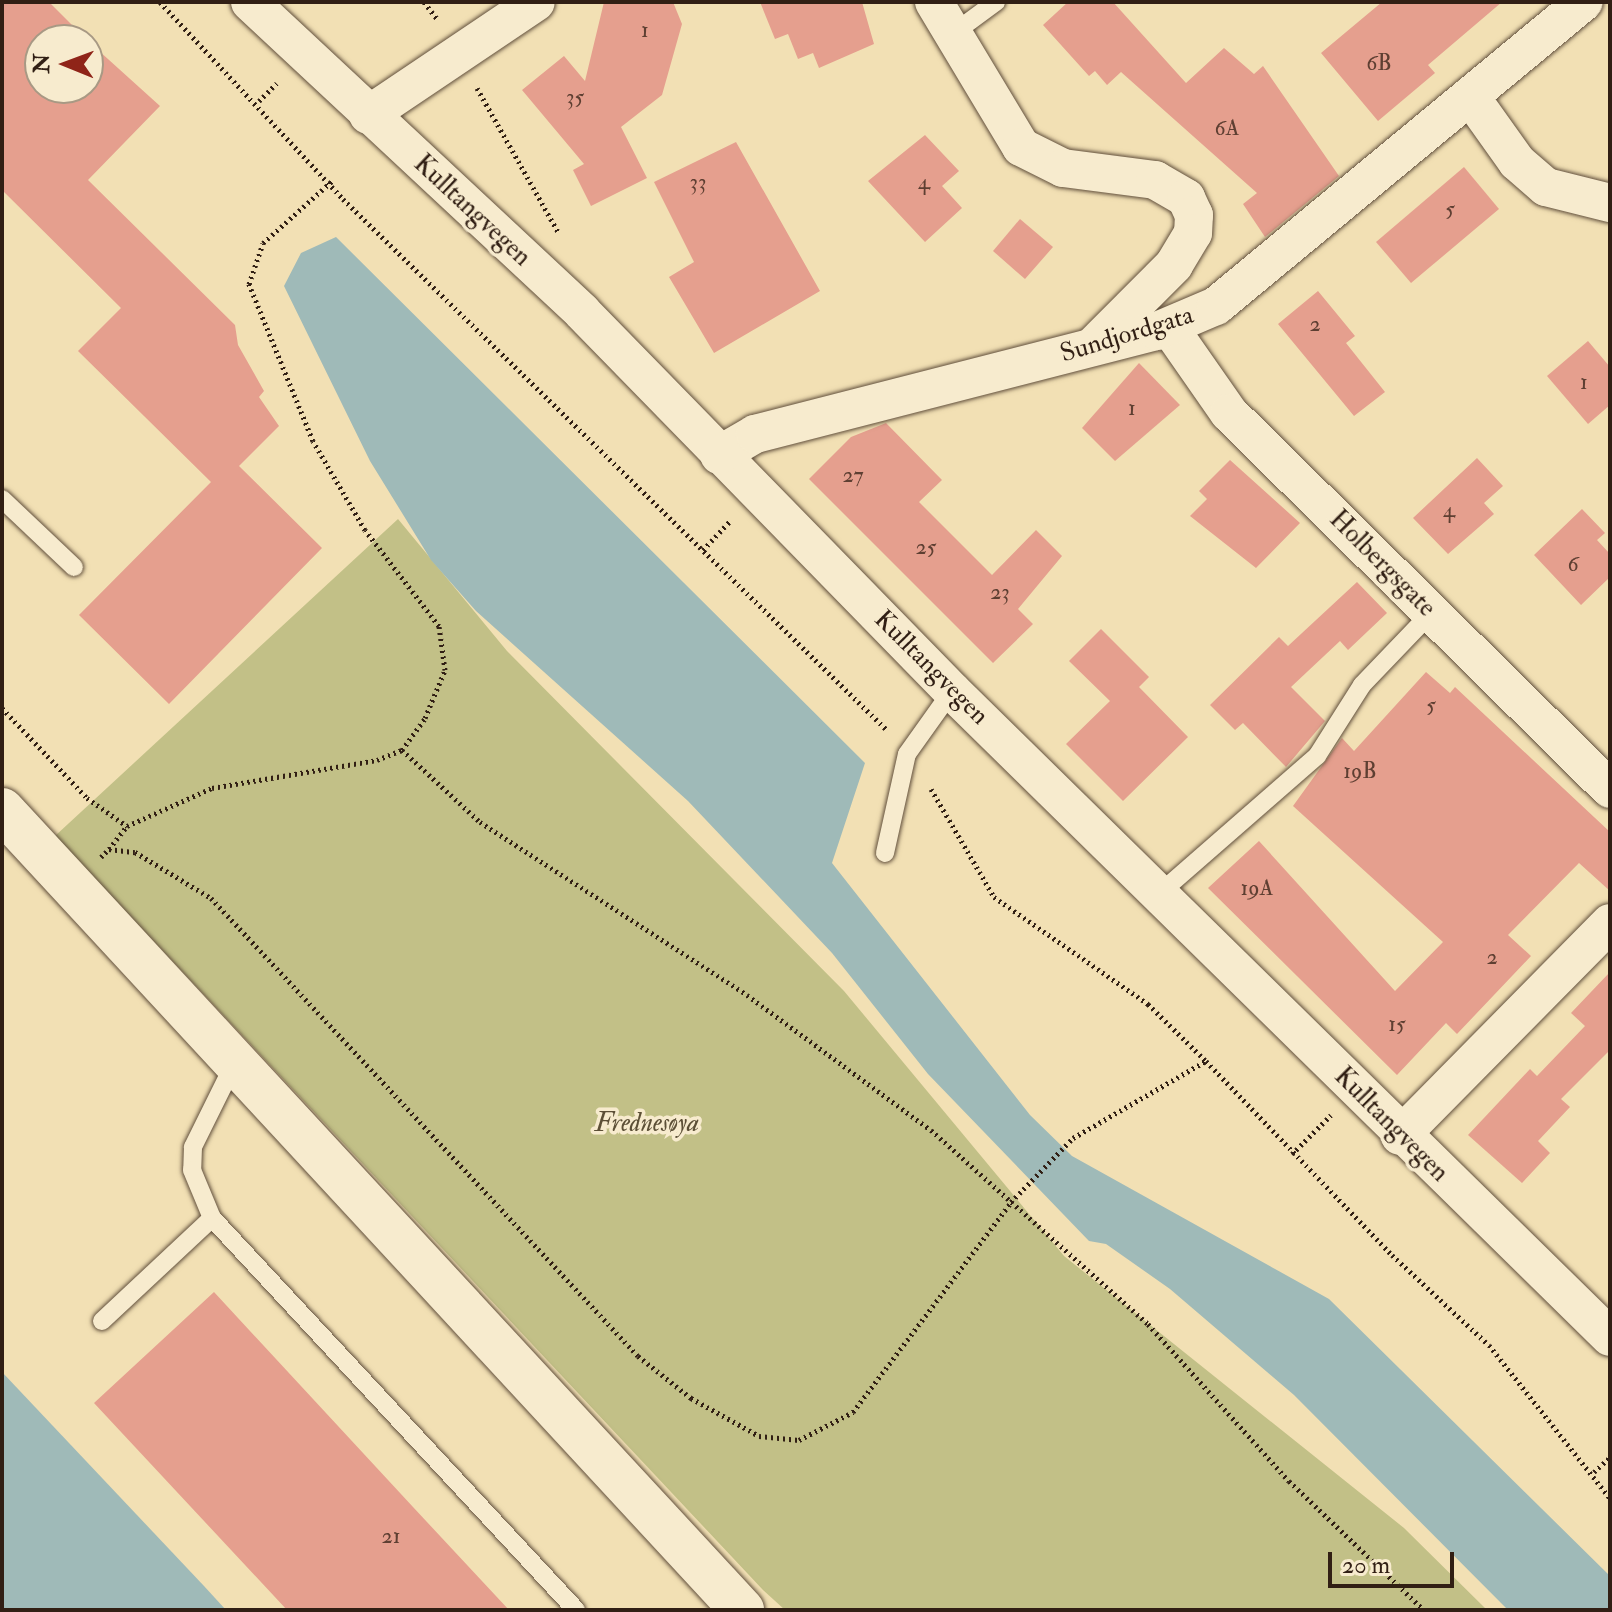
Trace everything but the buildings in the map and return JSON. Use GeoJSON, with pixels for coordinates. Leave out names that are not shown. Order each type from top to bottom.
{"type":"FeatureCollection","features":[{"type":"Feature","properties":{"kind":"street","name":"Kulltangvegen"},"geometry":{"type":"LineString","coordinates":[[250,2],[582,312],[952,691],[1161,892],[1400,1136],[1610,1337]]}},
{"type":"Feature","properties":{"kind":"street"},"geometry":{"type":"LineString","coordinates":[[368,115],[460,58],[536,2]]}},
{"type":"Feature","properties":{"kind":"street","name":"Sundjordgata"},"geometry":{"type":"LineString","coordinates":[[719,455],[755,434],[1169,327],[1246,284],[1583,2]]}},
{"type":"Feature","properties":{"kind":"street"},"geometry":{"type":"LineString","coordinates":[[943,18],[1021,147],[1063,168],[1155,180],[1186,198],[1194,215],[1193,233],[1174,265],[1093,346]]}},
{"type":"Feature","properties":{"kind":"street"},"geometry":{"type":"LineString","coordinates":[[1470,96],[1517,162],[1546,187],[1610,203]]}},
{"type":"Feature","properties":{"kind":"street","name":"Holbergsgate"},"geometry":{"type":"LineString","coordinates":[[1169,327],[1229,413],[1610,789]]}},
{"type":"Feature","properties":{"kind":"street"},"geometry":{"type":"LineString","coordinates":[[2,810],[742,1610]]}},
{"type":"Feature","properties":{"kind":"street"},"geometry":{"type":"LineString","coordinates":[[1400,1136],[1610,923]]}},
{"type":"Feature","properties":{"kind":"lane"},"geometry":{"type":"LineString","coordinates":[[943,18],[996,2]]}},
{"type":"Feature","properties":{"kind":"lane"},"geometry":{"type":"LineString","coordinates":[[2,499],[74,567]]}},
{"type":"Feature","properties":{"kind":"lane"},"geometry":{"type":"LineString","coordinates":[[1161,892],[1317,756],[1362,685],[1431,613]]}},
{"type":"Feature","properties":{"kind":"lane"},"geometry":{"type":"LineString","coordinates":[[885,853],[907,754],[952,691]]}},
{"type":"Feature","properties":{"kind":"lane"},"geometry":{"type":"LineString","coordinates":[[234,1064],[193,1147],[192,1170],[212,1218],[576,1610]]}},
{"type":"Feature","properties":{"kind":"lane"},"geometry":{"type":"LineString","coordinates":[[102,1321],[212,1218]]}},
{"type":"Feature","properties":{"kind":"path"},"geometry":{"type":"LineString","coordinates":[[460,58],[563,242]]}},
{"type":"Feature","properties":{"kind":"path"},"geometry":{"type":"LineString","coordinates":[[70,885],[109,849],[127,826],[212,788],[402,750],[442,689],[445,640],[365,530],[313,441],[249,284],[263,243],[332,181]]}},
{"type":"Feature","properties":{"kind":"path"},"geometry":{"type":"LineString","coordinates":[[2,708],[87,798],[127,826]]}},
{"type":"Feature","properties":{"kind":"path"},"geometry":{"type":"LineString","coordinates":[[402,750],[480,822],[747,995],[931,1130],[1148,1324],[1366,1561],[1424,1610]]}},
{"type":"Feature","properties":{"kind":"path"},"geometry":{"type":"LineString","coordinates":[[109,849],[159,861],[211,898],[283,968],[577,1296],[682,1391],[743,1431],[772,1437],[799,1440],[853,1412],[1011,1202],[1073,1138],[1206,1061]]}},
{"type":"Feature","properties":{"kind":"path"},"geometry":{"type":"LineString","coordinates":[[1292,1154],[1355,1091]]}},
{"type":"Feature","properties":{"kind":"path"},"geometry":{"type":"LineString","coordinates":[[1594,1472],[1610,1457]]}},
{"type":"Feature","properties":{"kind":"green space","name":"Frednesøya"},"geometry":{"type":"Polygon","coordinates":[[[398,519],[507,651],[844,991],[1064,1256],[1404,1528],[1487,1610],[785,1610],[763,1590],[55,836],[398,519]]]}},
{"type":"Feature","properties":{"kind":"water"},"geometry":{"type":"Polygon","coordinates":[[[336,237],[865,763],[832,863],[1030,1115],[1072,1156],[1329,1299],[1610,1576],[1610,1610],[1508,1610],[1294,1395],[1170,1289],[1106,1244],[1089,1241],[928,1074],[832,953],[688,801],[476,611],[431,560],[370,461],[284,286],[301,253],[336,237]]]}},
{"type":"Feature","properties":{"kind":"water"},"geometry":{"type":"Polygon","coordinates":[[[2,1372],[204,1586],[226,1610],[2,1610],[2,1372]]]}}]}
